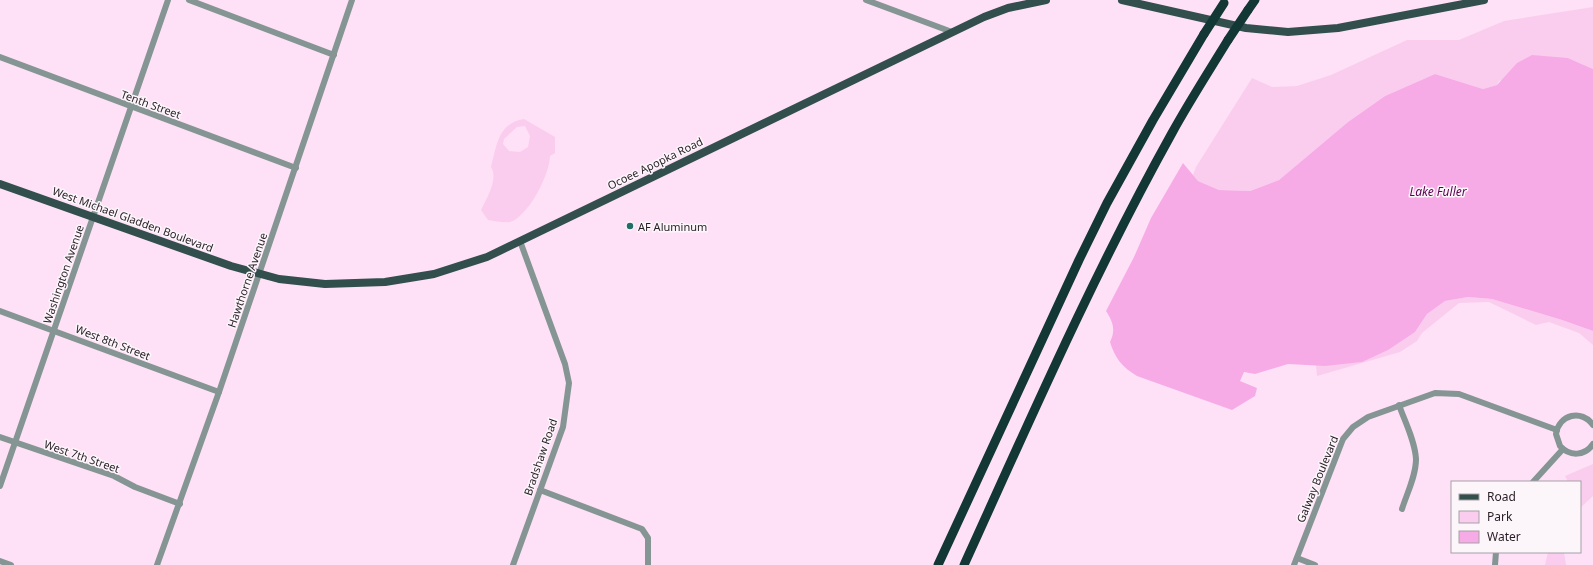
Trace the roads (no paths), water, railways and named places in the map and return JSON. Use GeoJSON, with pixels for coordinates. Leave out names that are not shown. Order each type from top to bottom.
{"type":"FeatureCollection","features":[{"type":"Feature","properties":{"kind":"highway"},"geometry":{"type":"LineString","coordinates":[[964,565],[1124,221],[1172,132],[1228,40],[1255,0]]}},
{"type":"Feature","properties":{"kind":"highway"},"geometry":{"type":"LineString","coordinates":[[938,565],[1100,217],[1153,120],[1204,34],[1226,2]]}},
{"type":"Feature","properties":{"kind":"main road","name":"Ocoee Apopka Road"},"geometry":{"type":"LineString","coordinates":[[259,275],[325,284],[384,282],[434,274],[488,257],[952,32],[1008,8],[1046,0]]}},
{"type":"Feature","properties":{"kind":"main road"},"geometry":{"type":"LineString","coordinates":[[1122,0],[1246,28],[1288,32],[1338,28],[1484,0]]}},
{"type":"Feature","properties":{"kind":"main road","name":"West Michael Gladden Boulevard"},"geometry":{"type":"LineString","coordinates":[[0,184],[259,275]]}},
{"type":"Feature","properties":{"kind":"street","name":"Washington Avenue"},"geometry":{"type":"LineString","coordinates":[[0,486],[132,108],[168,0]]}},
{"type":"Feature","properties":{"kind":"street"},"geometry":{"type":"LineString","coordinates":[[189,0],[334,55]]}},
{"type":"Feature","properties":{"kind":"street","name":"Hawthorne Avenue"},"geometry":{"type":"LineString","coordinates":[[157,565],[219,392],[352,0]]}},
{"type":"Feature","properties":{"kind":"street"},"geometry":{"type":"LineString","coordinates":[[866,0],[952,32]]}},
{"type":"Feature","properties":{"kind":"street","name":"Tenth Street"},"geometry":{"type":"LineString","coordinates":[[0,58],[296,168]]}},
{"type":"Feature","properties":{"kind":"street","name":"Bradshaw Road"},"geometry":{"type":"LineString","coordinates":[[513,565],[563,427],[569,383],[565,364],[520,241]]}},
{"type":"Feature","properties":{"kind":"street","name":"West 8th Street"},"geometry":{"type":"LineString","coordinates":[[0,311],[219,392]]}},
{"type":"Feature","properties":{"kind":"street","name":"Galway Boulevard"},"geometry":{"type":"LineString","coordinates":[[1294,565],[1343,439],[1353,427],[1368,417],[1434,393],[1459,394],[1557,430]]}},
{"type":"Feature","properties":{"kind":"street"},"geometry":{"type":"LineString","coordinates":[[1399,405],[1414,446],[1416,459],[1414,475],[1402,509]]}},
{"type":"Feature","properties":{"kind":"street"},"geometry":{"type":"LineString","coordinates":[[1593,424],[1584,417],[1573,415],[1562,420],[1557,430],[1558,443],[1563,449],[1576,454],[1586,451],[1593,444]]}},
{"type":"Feature","properties":{"kind":"street","name":"West 7th Street"},"geometry":{"type":"LineString","coordinates":[[0,437],[114,476],[135,487],[180,504]]}},
{"type":"Feature","properties":{"kind":"street"},"geometry":{"type":"LineString","coordinates":[[1535,481],[1563,449]]}},
{"type":"Feature","properties":{"kind":"street"},"geometry":{"type":"LineString","coordinates":[[540,490],[642,529],[648,538],[648,565]]}},
{"type":"Feature","properties":{"kind":"street"},"geometry":{"type":"LineString","coordinates":[[1495,565],[1496,553]]}},
{"type":"Feature","properties":{"kind":"street"},"geometry":{"type":"LineString","coordinates":[[1297,558],[1315,565]]}},
{"type":"Feature","properties":{"kind":"street"},"geometry":{"type":"LineString","coordinates":[[0,561],[11,565]]}},
{"type":"Feature","properties":{"kind":"water","name":"Lake Fuller"},"geometry":{"type":"Polygon","coordinates":[[[1532,55],[1568,58],[1593,69],[1593,331],[1492,299],[1468,297],[1445,301],[1427,314],[1415,332],[1388,350],[1362,362],[1325,366],[1288,364],[1255,374],[1244,372],[1240,381],[1257,388],[1255,396],[1232,410],[1137,376],[1120,362],[1114,353],[1110,342],[1113,334],[1113,326],[1106,311],[1134,257],[1151,218],[1183,163],[1198,181],[1219,190],[1250,191],[1279,180],[1348,122],[1385,96],[1435,74],[1483,89],[1497,85],[1517,63],[1532,55]]]}},
{"type":"Feature","properties":{"kind":"place","name":"AF Aluminum"},"geometry":{"type":"Point","coordinates":[630,226]}}]}
